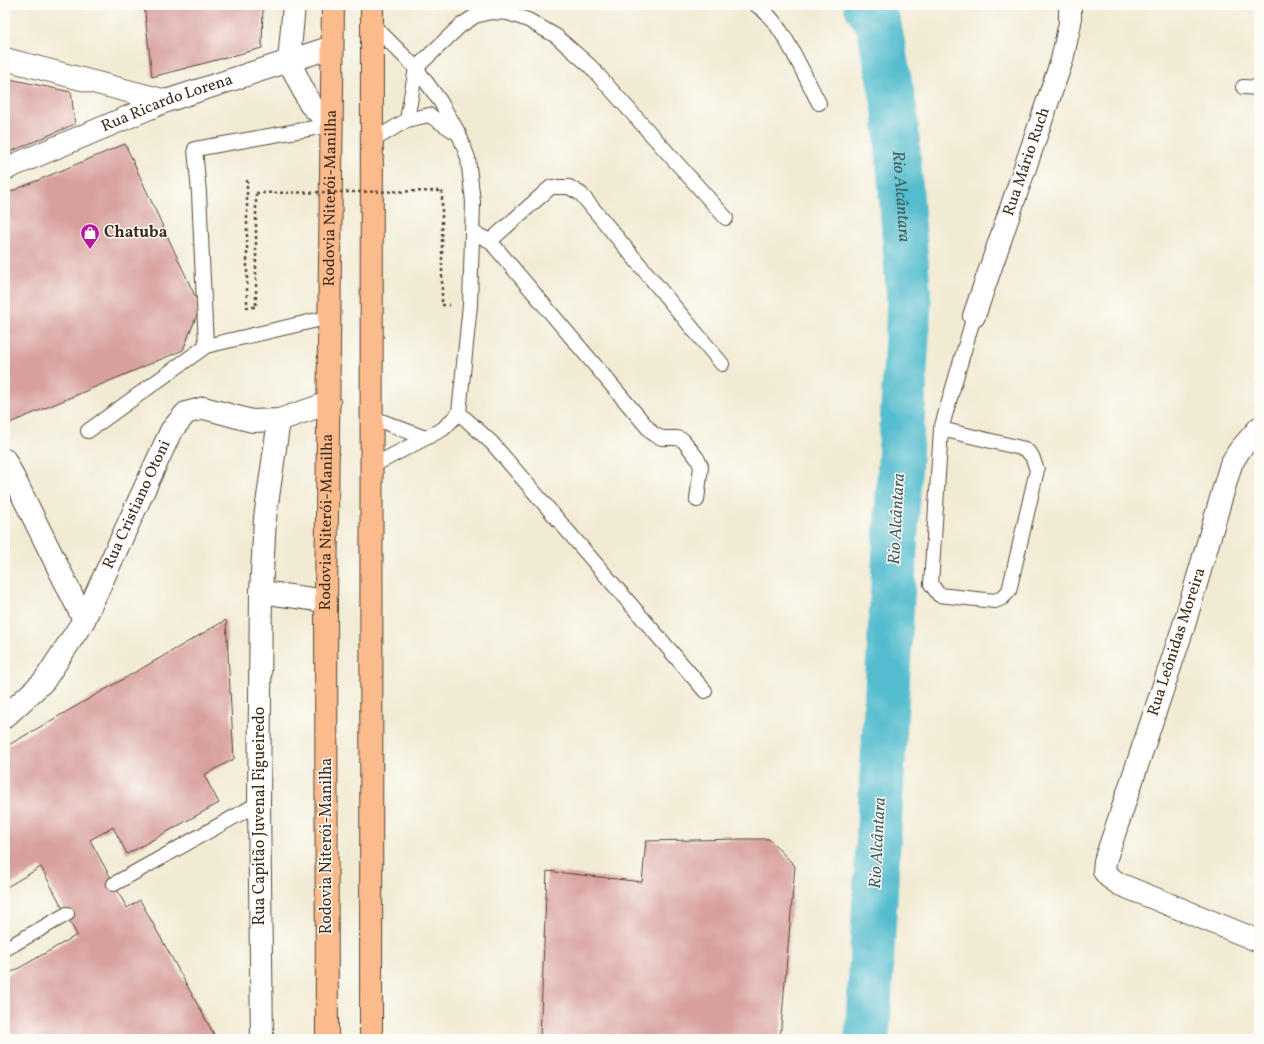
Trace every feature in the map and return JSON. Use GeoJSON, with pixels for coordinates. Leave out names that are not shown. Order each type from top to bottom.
{"type":"FeatureCollection","features":[{"type":"Feature","properties":{"kind":"highway","name":"Rodovia Niterói-Manilha"},"geometry":{"type":"LineString","coordinates":[[327,1039],[326,600],[333,5]]}},
{"type":"Feature","properties":{"kind":"highway"},"geometry":{"type":"LineString","coordinates":[[371,1039],[372,14]]}},
{"type":"Feature","properties":{"kind":"street"},"geometry":{"type":"LineString","coordinates":[[294,5],[289,61],[310,104],[332,125]]}},
{"type":"Feature","properties":{"kind":"street","name":"Rua Mário Ruch"},"geometry":{"type":"LineString","coordinates":[[974,316],[1062,60],[1070,24],[1070,5]]}},
{"type":"Feature","properties":{"kind":"street","name":"Rua Ricardo Lorena"},"geometry":{"type":"LineString","coordinates":[[5,169],[166,100],[332,47]]}},
{"type":"Feature","properties":{"kind":"street"},"geometry":{"type":"LineString","coordinates":[[5,59],[166,100]]}},
{"type":"Feature","properties":{"kind":"street","name":"Rua Cristiano Otoni"},"geometry":{"type":"LineString","coordinates":[[5,717],[44,681],[84,620],[171,430],[186,413],[204,408],[252,421],[279,420],[329,403]]}},
{"type":"Feature","properties":{"kind":"street","name":"Rua Capitão Juvenal Figueiredo"},"geometry":{"type":"LineString","coordinates":[[262,1039],[259,804],[261,592],[265,518],[279,420]]}},
{"type":"Feature","properties":{"kind":"street","name":"Rua Leônidas Moreira"},"geometry":{"type":"LineString","coordinates":[[1259,428],[1239,451],[1231,464],[1184,625],[1105,861],[1104,870],[1109,877],[1119,884],[1259,941]]}},
{"type":"Feature","properties":{"kind":"street"},"geometry":{"type":"LineString","coordinates":[[5,460],[84,620]]}},
{"type":"Feature","properties":{"kind":"street"},"geometry":{"type":"LineString","coordinates":[[261,592],[326,600]]}},
{"type":"Feature","properties":{"kind":"lane"},"geometry":{"type":"LineString","coordinates":[[756,5],[762,9],[778,26],[819,103]]}},
{"type":"Feature","properties":{"kind":"lane"},"geometry":{"type":"LineString","coordinates":[[407,120],[416,68],[460,26],[475,16],[502,9],[508,13],[528,20],[556,36],[590,66],[726,218]]}},
{"type":"Feature","properties":{"kind":"lane"},"geometry":{"type":"LineString","coordinates":[[372,14],[416,68],[440,101],[459,134],[468,158],[473,202],[470,305],[459,413],[443,429],[372,466]]}},
{"type":"Feature","properties":{"kind":"lane"},"geometry":{"type":"LineString","coordinates":[[1243,87],[1259,88]]}},
{"type":"Feature","properties":{"kind":"lane"},"geometry":{"type":"LineString","coordinates":[[372,141],[407,120],[429,115],[459,134]]}},
{"type":"Feature","properties":{"kind":"lane"},"geometry":{"type":"LineString","coordinates":[[206,346],[199,193],[195,149],[332,125]]}},
{"type":"Feature","properties":{"kind":"lane"},"geometry":{"type":"LineString","coordinates":[[490,241],[551,187],[569,187],[581,194],[722,364]]}},
{"type":"Feature","properties":{"kind":"lane"},"geometry":{"type":"LineString","coordinates":[[472,232],[490,241],[649,429],[662,438],[683,440],[690,447],[701,466],[697,500]]}},
{"type":"Feature","properties":{"kind":"lane"},"geometry":{"type":"LineString","coordinates":[[88,431],[206,346],[330,316]]}},
{"type":"Feature","properties":{"kind":"lane"},"geometry":{"type":"LineString","coordinates":[[942,429],[1025,449],[1032,456],[1037,470],[1009,590],[1002,598],[995,601],[939,595],[931,584],[942,429],[974,316]]}},
{"type":"Feature","properties":{"kind":"lane"},"geometry":{"type":"LineString","coordinates":[[459,413],[492,443],[705,691]]}},
{"type":"Feature","properties":{"kind":"lane"},"geometry":{"type":"LineString","coordinates":[[372,417],[425,438]]}},
{"type":"Feature","properties":{"kind":"lane"},"geometry":{"type":"LineString","coordinates":[[114,884],[259,804]]}},
{"type":"Feature","properties":{"kind":"lane"},"geometry":{"type":"LineString","coordinates":[[5,949],[66,914]]}},
{"type":"Feature","properties":{"kind":"path"},"geometry":{"type":"LineString","coordinates":[[247,180],[247,307],[256,307],[256,193],[442,192],[442,305],[452,305]]}},
{"type":"Feature","properties":{"kind":"building"},"geometry":{"type":"Polygon","coordinates":[[[144,5],[263,5],[262,48],[152,77],[144,5]]]}},
{"type":"Feature","properties":{"kind":"building"},"geometry":{"type":"Polygon","coordinates":[[[5,78],[71,92],[75,124],[5,154],[5,78]]]}},
{"type":"Feature","properties":{"kind":"building","name":"Chatuba"},"geometry":{"type":"Polygon","coordinates":[[[125,144],[200,307],[183,350],[5,425],[5,194],[125,144]]]}},
{"type":"Feature","properties":{"kind":"building"},"geometry":{"type":"Polygon","coordinates":[[[226,620],[234,759],[204,775],[219,803],[127,854],[113,827],[90,840],[127,908],[140,900],[216,1038],[5,1039],[5,976],[77,935],[41,867],[5,888],[5,747],[226,620]]]}},
{"type":"Feature","properties":{"kind":"building"},"geometry":{"type":"Polygon","coordinates":[[[769,839],[795,866],[780,1039],[540,1039],[547,871],[642,882],[646,841],[769,839]]]}},
{"type":"Feature","properties":{"kind":"waterway","name":"Rio Alcântara"},"geometry":{"type":"LineString","coordinates":[[866,5],[879,25],[895,111],[909,302],[867,1039]]}},
{"type":"Feature","properties":{"kind":"place","name":"Chatuba"},"geometry":{"type":"Point","coordinates":[90,250]}}]}
